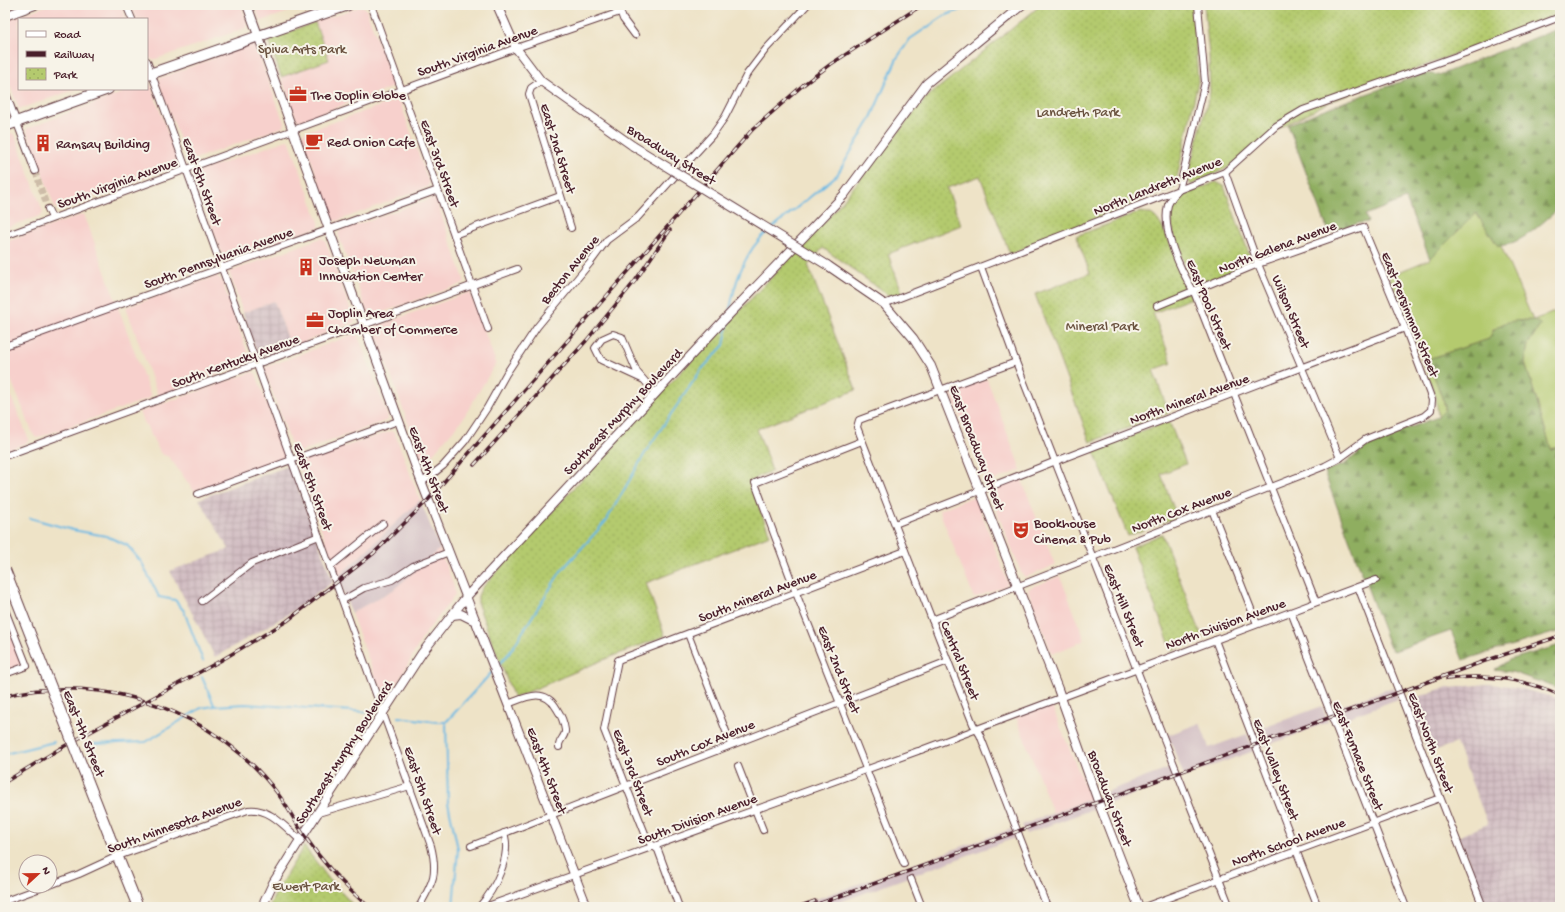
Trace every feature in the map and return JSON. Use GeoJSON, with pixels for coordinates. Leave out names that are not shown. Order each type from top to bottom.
{"type":"FeatureCollection","features":[{"type":"Feature","properties":{"kind":"main road"},"geometry":{"type":"LineString","coordinates":[[149,74],[348,5]]}},
{"type":"Feature","properties":{"kind":"main road"},"geometry":{"type":"LineString","coordinates":[[5,126],[105,90]]}},
{"type":"Feature","properties":{"kind":"main road","name":"East 7th Street"},"geometry":{"type":"LineString","coordinates":[[5,570],[138,907]]}},
{"type":"Feature","properties":{"kind":"street"},"geometry":{"type":"LineString","coordinates":[[5,16],[35,5]]}},
{"type":"Feature","properties":{"kind":"street"},"geometry":{"type":"LineString","coordinates":[[126,5],[132,18]]}},
{"type":"Feature","properties":{"kind":"street","name":"East 4th Street"},"geometry":{"type":"LineString","coordinates":[[247,5],[330,229],[421,483],[467,596],[587,907]]}},
{"type":"Feature","properties":{"kind":"street","name":"East 3rd Street"},"geometry":{"type":"LineString","coordinates":[[371,5],[488,329]]}},
{"type":"Feature","properties":{"kind":"street"},"geometry":{"type":"LineString","coordinates":[[497,5],[516,48]]}},
{"type":"Feature","properties":{"kind":"street"},"geometry":{"type":"LineString","coordinates":[[618,5],[620,12],[635,35]]}},
{"type":"Feature","properties":{"kind":"street","name":"Becton Avenue"},"geometry":{"type":"LineString","coordinates":[[421,483],[444,466],[465,441],[487,408],[506,374],[537,328],[590,264],[607,240],[638,217],[713,134],[725,118],[747,74],[766,49],[807,5]]}},
{"type":"Feature","properties":{"kind":"street","name":"Southeast Murphy Boulevard"},"geometry":{"type":"LineString","coordinates":[[262,907],[273,883],[300,840],[384,714],[422,653],[467,596],[723,321],[813,228],[860,175],[912,101],[927,83],[1022,5]]}},
{"type":"Feature","properties":{"kind":"street","name":"East Pool Street"},"geometry":{"type":"LineString","coordinates":[[1198,5],[1205,82],[1178,190],[1168,204],[1167,224],[1183,275],[1194,292],[1316,602]]}},
{"type":"Feature","properties":{"kind":"street","name":"South Virginia Avenue"},"geometry":{"type":"LineString","coordinates":[[5,236],[516,48],[620,12]]}},
{"type":"Feature","properties":{"kind":"street","name":"North Landreth Avenue"},"geometry":{"type":"LineString","coordinates":[[884,304],[1225,172],[1276,126],[1303,110],[1471,51],[1560,17]]}},
{"type":"Feature","properties":{"kind":"street","name":"Broadway Street"},"geometry":{"type":"LineString","coordinates":[[516,48],[541,80],[633,146],[827,265]]}},
{"type":"Feature","properties":{"kind":"street","name":"East 5th Street"},"geometry":{"type":"LineString","coordinates":[[149,74],[186,169],[431,846],[435,867],[434,878],[420,905]]}},
{"type":"Feature","properties":{"kind":"street","name":"East 2nd Street"},"geometry":{"type":"LineString","coordinates":[[541,80],[531,88],[529,94],[571,228]]}},
{"type":"Feature","properties":{"kind":"street"},"geometry":{"type":"LineString","coordinates":[[5,91],[35,171]]}},
{"type":"Feature","properties":{"kind":"street","name":"Wilson Street"},"geometry":{"type":"LineString","coordinates":[[1225,172],[1258,264],[1340,458]]}},
{"type":"Feature","properties":{"kind":"street","name":"South Pennsylvania Avenue"},"geometry":{"type":"LineString","coordinates":[[5,346],[438,190]]}},
{"type":"Feature","properties":{"kind":"street"},"geometry":{"type":"LineString","coordinates":[[454,235],[560,196]]}},
{"type":"Feature","properties":{"kind":"street"},"geometry":{"type":"LineString","coordinates":[[48,209],[52,218]]}},
{"type":"Feature","properties":{"kind":"street","name":"North Galena Avenue"},"geometry":{"type":"LineString","coordinates":[[1157,306],[1194,292],[1258,264],[1363,227]]}},
{"type":"Feature","properties":{"kind":"street","name":"East Persimmon Street"},"geometry":{"type":"LineString","coordinates":[[1363,227],[1405,328],[1432,400],[1432,410]]}},
{"type":"Feature","properties":{"kind":"street","name":"East Broadway Street"},"geometry":{"type":"LineString","coordinates":[[827,265],[884,304],[920,347],[931,366],[942,390],[981,490],[1060,697]]}},
{"type":"Feature","properties":{"kind":"street","name":"East Hill Street"},"geometry":{"type":"LineString","coordinates":[[981,267],[1016,362],[1056,460],[1230,907]]}},
{"type":"Feature","properties":{"kind":"street","name":"South Kentucky Avenue"},"geometry":{"type":"LineString","coordinates":[[5,456],[517,269]]}},
{"type":"Feature","properties":{"kind":"street","name":"North Mineral Avenue"},"geometry":{"type":"LineString","coordinates":[[981,490],[1056,460],[1303,368],[1405,328]]}},
{"type":"Feature","properties":{"kind":"street"},"geometry":{"type":"LineString","coordinates":[[642,379],[601,360],[595,348],[598,342],[613,334],[622,338],[642,379],[656,394]]}},
{"type":"Feature","properties":{"kind":"street"},"geometry":{"type":"LineString","coordinates":[[942,390],[1016,362]]}},
{"type":"Feature","properties":{"kind":"street","name":"Central Street"},"geometry":{"type":"LineString","coordinates":[[942,390],[859,420],[857,426],[948,661],[1019,831],[1047,907]]}},
{"type":"Feature","properties":{"kind":"street","name":"North Cox Avenue"},"geometry":{"type":"LineString","coordinates":[[932,620],[1340,458],[1366,439],[1424,416],[1432,410]]}},
{"type":"Feature","properties":{"kind":"street"},"geometry":{"type":"LineString","coordinates":[[198,494],[398,421]]}},
{"type":"Feature","properties":{"kind":"street","name":"East 2nd Street"},"geometry":{"type":"LineString","coordinates":[[862,441],[755,483],[796,593],[904,864]]}},
{"type":"Feature","properties":{"kind":"street"},"geometry":{"type":"LineString","coordinates":[[895,524],[981,490]]}},
{"type":"Feature","properties":{"kind":"street"},"geometry":{"type":"LineString","coordinates":[[1212,510],[1257,624]]}},
{"type":"Feature","properties":{"kind":"street"},"geometry":{"type":"LineString","coordinates":[[330,567],[383,524]]}},
{"type":"Feature","properties":{"kind":"street"},"geometry":{"type":"LineString","coordinates":[[202,601],[252,563],[319,536]]}},
{"type":"Feature","properties":{"kind":"street","name":"South Mineral Avenue"},"geometry":{"type":"LineString","coordinates":[[618,660],[905,551]]}},
{"type":"Feature","properties":{"kind":"street"},"geometry":{"type":"LineString","coordinates":[[343,600],[364,588],[392,580],[412,566],[449,552]]}},
{"type":"Feature","properties":{"kind":"street","name":"North Division Avenue"},"geometry":{"type":"LineString","coordinates":[[1060,697],[1376,580]]}},
{"type":"Feature","properties":{"kind":"street","name":"East North Street"},"geometry":{"type":"LineString","coordinates":[[1358,587],[1482,905]]}},
{"type":"Feature","properties":{"kind":"street"},"geometry":{"type":"LineString","coordinates":[[5,610],[27,666],[5,674]]}},
{"type":"Feature","properties":{"kind":"street","name":"East Furnace Street"},"geometry":{"type":"LineString","coordinates":[[1290,612],[1406,907]]}},
{"type":"Feature","properties":{"kind":"street"},"geometry":{"type":"LineString","coordinates":[[452,615],[461,614],[477,622]]}},
{"type":"Feature","properties":{"kind":"street"},"geometry":{"type":"LineString","coordinates":[[688,634],[731,744]]}},
{"type":"Feature","properties":{"kind":"street","name":"East Valley Street"},"geometry":{"type":"LineString","coordinates":[[1215,640],[1318,907]]}},
{"type":"Feature","properties":{"kind":"street","name":"East 3rd Street"},"geometry":{"type":"LineString","coordinates":[[618,660],[604,730],[648,841],[658,850],[680,907]]}},
{"type":"Feature","properties":{"kind":"street","name":"South Cox Avenue"},"geometry":{"type":"LineString","coordinates":[[471,846],[948,661]]}},
{"type":"Feature","properties":{"kind":"street"},"geometry":{"type":"LineString","coordinates":[[508,704],[536,695],[550,699],[560,714],[565,728],[565,734],[558,743],[559,747]]}},
{"type":"Feature","properties":{"kind":"street","name":"Broadway Street"},"geometry":{"type":"LineString","coordinates":[[1060,697],[1139,907]]}},
{"type":"Feature","properties":{"kind":"street","name":"South Division Avenue"},"geometry":{"type":"LineString","coordinates":[[485,907],[919,751],[1060,697]]}},
{"type":"Feature","properties":{"kind":"street"},"geometry":{"type":"LineString","coordinates":[[738,766],[763,830]]}},
{"type":"Feature","properties":{"kind":"street"},"geometry":{"type":"LineString","coordinates":[[318,813],[410,786]]}},
{"type":"Feature","properties":{"kind":"street","name":"North School Avenue"},"geometry":{"type":"LineString","coordinates":[[1144,907],[1440,798]]}},
{"type":"Feature","properties":{"kind":"street","name":"South Minnesota Avenue"},"geometry":{"type":"LineString","coordinates":[[58,881],[79,874],[118,856],[252,809],[270,814],[300,840]]}},
{"type":"Feature","properties":{"kind":"street"},"geometry":{"type":"LineString","coordinates":[[478,907],[497,878],[505,860],[507,848],[504,832]]}},
{"type":"Feature","properties":{"kind":"street"},"geometry":{"type":"LineString","coordinates":[[911,879],[922,907]]}},
{"type":"Feature","properties":{"kind":"street"},"geometry":{"type":"LineString","coordinates":[[5,901],[24,894]]}},
{"type":"Feature","properties":{"kind":"street"},"geometry":{"type":"LineString","coordinates":[[1472,907],[1482,905]]}},
{"type":"Feature","properties":{"kind":"shaded area"},"geometry":{"type":"Polygon","coordinates":[[[48,5],[121,5],[127,18],[18,18],[18,90],[74,90],[19,109],[5,73],[5,21],[48,5]]]}},
{"type":"Feature","properties":{"kind":"shaded area"},"geometry":{"type":"Polygon","coordinates":[[[131,5],[241,5],[248,24],[246,28],[153,60],[150,58],[148,52],[148,18],[136,18],[131,5]]]}},
{"type":"Feature","properties":{"kind":"shaded area"},"geometry":{"type":"Polygon","coordinates":[[[254,5],[308,5],[262,21],[260,20],[254,5]]]}},
{"type":"Feature","properties":{"kind":"shaded area"},"geometry":{"type":"Polygon","coordinates":[[[362,6],[366,9],[393,83],[393,87],[300,121],[297,120],[281,77],[329,60],[315,22],[362,6]]]}},
{"type":"Feature","properties":{"kind":"shaded area"},"geometry":{"type":"Polygon","coordinates":[[[252,44],[256,47],[284,123],[283,127],[189,161],[159,83],[160,78],[252,44]]]}},
{"type":"Feature","properties":{"kind":"shaded area"},"geometry":{"type":"Polygon","coordinates":[[[148,84],[151,85],[179,165],[58,209],[55,208],[26,129],[129,90],[148,90],[148,84]]]}},
{"type":"Feature","properties":{"kind":"shaded area"},"geometry":{"type":"Polygon","coordinates":[[[397,100],[400,102],[429,183],[428,187],[337,221],[333,220],[302,135],[305,132],[397,100]]]}},
{"type":"Feature","properties":{"kind":"shaded area"},"geometry":{"type":"Polygon","coordinates":[[[12,133],[15,135],[43,212],[42,215],[5,228],[5,135],[12,133]]]}},
{"type":"Feature","properties":{"kind":"shaded area"},"geometry":{"type":"Polygon","coordinates":[[[287,140],[290,142],[319,222],[319,227],[226,260],[223,257],[194,177],[195,173],[287,140]]]}},
{"type":"Feature","properties":{"kind":"shaded area"},"geometry":{"type":"Polygon","coordinates":[[[433,198],[436,200],[465,282],[369,317],[338,234],[341,230],[433,198]]]}},
{"type":"Feature","properties":{"kind":"shaded area"},"geometry":{"type":"Polygon","coordinates":[[[84,214],[151,397],[37,438],[34,436],[5,365],[5,242],[84,214]]]}},
{"type":"Feature","properties":{"kind":"shaded area"},"geometry":{"type":"Polygon","coordinates":[[[321,238],[325,240],[355,322],[291,347],[274,301],[243,313],[229,272],[321,238]]]}},
{"type":"Feature","properties":{"kind":"shaded area"},"geometry":{"type":"Polygon","coordinates":[[[217,276],[222,281],[250,360],[247,363],[158,396],[126,307],[217,276]]]}},
{"type":"Feature","properties":{"kind":"shaded area"},"geometry":{"type":"Polygon","coordinates":[[[470,292],[496,363],[462,420],[423,465],[374,328],[470,292]]]}},
{"type":"Feature","properties":{"kind":"shaded area"},"geometry":{"type":"Polygon","coordinates":[[[274,301],[291,347],[261,357],[258,355],[243,313],[274,301]]]}},
{"type":"Feature","properties":{"kind":"shaded area"},"geometry":{"type":"Polygon","coordinates":[[[357,333],[388,420],[294,453],[264,368],[357,333]]]}},
{"type":"Feature","properties":{"kind":"shaded area"},"geometry":{"type":"Polygon","coordinates":[[[253,372],[256,374],[286,457],[194,491],[169,457],[161,454],[139,412],[253,372]]]}},
{"type":"Feature","properties":{"kind":"shaded area"},"geometry":{"type":"Polygon","coordinates":[[[987,379],[1021,470],[989,482],[985,479],[952,396],[955,391],[987,379]]]}},
{"type":"Feature","properties":{"kind":"shaded area"},"geometry":{"type":"Polygon","coordinates":[[[5,382],[29,440],[26,443],[5,451],[5,382]]]}},
{"type":"Feature","properties":{"kind":"shaded area"},"geometry":{"type":"Polygon","coordinates":[[[391,431],[395,434],[420,500],[338,577],[299,465],[304,460],[391,431]]]}},
{"type":"Feature","properties":{"kind":"shaded area"},"geometry":{"type":"Polygon","coordinates":[[[288,466],[291,469],[333,582],[287,615],[215,657],[170,571],[229,549],[199,499],[288,466]]]}},
{"type":"Feature","properties":{"kind":"shaded area"},"geometry":{"type":"Polygon","coordinates":[[[1021,478],[1055,565],[1026,577],[1022,575],[990,494],[991,490],[1021,478]]]}},
{"type":"Feature","properties":{"kind":"shaded area"},"geometry":{"type":"Polygon","coordinates":[[[972,497],[976,499],[1008,583],[1005,586],[974,598],[939,510],[972,497]]]}},
{"type":"Feature","properties":{"kind":"shaded area"},"geometry":{"type":"Polygon","coordinates":[[[420,500],[440,549],[393,590],[351,613],[338,577],[420,500]]]}},
{"type":"Feature","properties":{"kind":"shaded area"},"geometry":{"type":"Polygon","coordinates":[[[440,549],[454,587],[455,595],[424,635],[396,686],[389,689],[383,689],[377,682],[351,613],[393,590],[440,549]]]}},
{"type":"Feature","properties":{"kind":"shaded area"},"geometry":{"type":"Polygon","coordinates":[[[1060,576],[1085,640],[1052,654],[1028,590],[1031,587],[1060,576]]]}},
{"type":"Feature","properties":{"kind":"shaded area"},"geometry":{"type":"Polygon","coordinates":[[[5,617],[24,665],[5,672],[5,617]]]}},
{"type":"Feature","properties":{"kind":"shaded area"},"geometry":{"type":"Polygon","coordinates":[[[1487,684],[1510,686],[1560,699],[1560,907],[1487,907],[1459,836],[1488,824],[1456,743],[1428,753],[1407,701],[1440,689],[1487,684]]]}},
{"type":"Feature","properties":{"kind":"shaded area"},"geometry":{"type":"Polygon","coordinates":[[[1393,687],[1398,699],[1338,721],[1333,709],[1393,687]]]}},
{"type":"Feature","properties":{"kind":"shaded area"},"geometry":{"type":"Polygon","coordinates":[[[1051,704],[1090,799],[1053,813],[1016,717],[1051,704]]]}},
{"type":"Feature","properties":{"kind":"shaded area"},"geometry":{"type":"Polygon","coordinates":[[[1322,706],[1328,722],[1261,748],[1255,731],[1322,706]]]}},
{"type":"Feature","properties":{"kind":"shaded area"},"geometry":{"type":"Polygon","coordinates":[[[1200,723],[1209,748],[1247,734],[1254,751],[1184,776],[1168,735],[1200,723]]]}},
{"type":"Feature","properties":{"kind":"shaded area"},"geometry":{"type":"Polygon","coordinates":[[[1171,768],[1175,779],[1108,804],[1103,793],[1171,768]]]}},
{"type":"Feature","properties":{"kind":"shaded area"},"geometry":{"type":"Polygon","coordinates":[[[1090,799],[1093,809],[1026,834],[1022,825],[1090,799]]]}},
{"type":"Feature","properties":{"kind":"shaded area"},"geometry":{"type":"Polygon","coordinates":[[[1011,829],[1015,838],[826,907],[794,907],[1011,829]]]}},
{"type":"Feature","properties":{"kind":"green space","name":"Landreth Park"},"geometry":{"type":"Polygon","coordinates":[[[1041,5],[1193,5],[1198,82],[1175,187],[1010,254],[980,176],[947,188],[961,225],[888,254],[903,295],[896,297],[888,295],[823,248],[808,265],[856,390],[757,429],[772,471],[761,475],[753,481],[752,489],[770,535],[646,583],[665,636],[605,659],[514,698],[478,605],[478,596],[481,589],[664,390],[830,216],[926,98],[1041,5]]]}},
{"type":"Feature","properties":{"kind":"green space"},"geometry":{"type":"Polygon","coordinates":[[[1204,5],[1560,5],[1560,14],[1329,102],[1276,130],[1240,162],[1191,185],[1187,178],[1210,93],[1209,55],[1204,5]]]}},
{"type":"Feature","properties":{"kind":"green space","name":"Spiva Arts Park"},"geometry":{"type":"Polygon","coordinates":[[[315,22],[329,60],[281,77],[269,40],[315,22]]]}},
{"type":"Feature","properties":{"kind":"green space"},"geometry":{"type":"Polygon","coordinates":[[[1560,28],[1560,208],[1524,237],[1498,246],[1476,213],[1430,259],[1406,199],[1365,215],[1368,222],[1359,223],[1329,233],[1288,125],[1322,110],[1425,73],[1439,75],[1560,28]]]}},
{"type":"Feature","properties":{"kind":"green space"},"geometry":{"type":"Polygon","coordinates":[[[1216,182],[1224,186],[1252,262],[1248,265],[1197,285],[1193,282],[1179,250],[1172,225],[1172,214],[1175,204],[1181,196],[1216,182]]]}},
{"type":"Feature","properties":{"kind":"green space","name":"Mineral Park"},"geometry":{"type":"Polygon","coordinates":[[[1141,212],[1152,215],[1160,223],[1170,243],[1192,298],[1153,313],[1172,363],[1153,370],[1169,413],[1090,442],[1035,294],[1090,273],[1076,236],[1141,212]]]}},
{"type":"Feature","properties":{"kind":"green space"},"geometry":{"type":"Polygon","coordinates":[[[1477,212],[1498,246],[1501,246],[1533,320],[1560,310],[1560,447],[1551,449],[1525,362],[1528,344],[1541,324],[1535,321],[1523,320],[1511,323],[1493,330],[1490,339],[1428,359],[1445,406],[1445,410],[1438,417],[1436,397],[1389,276],[1430,259],[1477,212]]]}},
{"type":"Feature","properties":{"kind":"green space"},"geometry":{"type":"Polygon","coordinates":[[[1533,320],[1541,324],[1528,344],[1525,362],[1551,449],[1560,447],[1560,631],[1463,660],[1451,631],[1394,651],[1390,648],[1324,472],[1345,464],[1368,445],[1377,440],[1438,417],[1445,410],[1445,406],[1428,359],[1489,339],[1492,332],[1501,324],[1513,321],[1533,320]]]}},
{"type":"Feature","properties":{"kind":"green space"},"geometry":{"type":"Polygon","coordinates":[[[1169,421],[1186,464],[1161,474],[1177,517],[1128,536],[1093,449],[1169,421]]]}},
{"type":"Feature","properties":{"kind":"green space"},"geometry":{"type":"Polygon","coordinates":[[[1162,534],[1203,639],[1172,650],[1132,547],[1162,534]]]}},
{"type":"Feature","properties":{"kind":"green space"},"geometry":{"type":"Polygon","coordinates":[[[1560,645],[1560,689],[1512,672],[1494,670],[1509,660],[1560,645]]]}},
{"type":"Feature","properties":{"kind":"green space","name":"Ewert Park"},"geometry":{"type":"Polygon","coordinates":[[[304,846],[329,879],[355,907],[269,907],[278,888],[304,846]]]}},
{"type":"Feature","properties":{"kind":"waterway"},"geometry":{"type":"LineString","coordinates":[[772,228],[837,175],[870,120],[897,58],[910,39],[944,16],[972,5]]}},
{"type":"Feature","properties":{"kind":"waterway"},"geometry":{"type":"LineString","coordinates":[[730,309],[742,267],[753,248],[767,232]]}},
{"type":"Feature","properties":{"kind":"waterway"},"geometry":{"type":"LineString","coordinates":[[497,667],[510,652],[561,571],[606,521],[648,448],[701,370],[724,345],[729,319]]}},
{"type":"Feature","properties":{"kind":"waterway"},"geometry":{"type":"LineString","coordinates":[[30,518],[73,530],[106,536],[127,545],[142,563],[159,597],[175,600],[184,611],[203,661]]}},
{"type":"Feature","properties":{"kind":"waterway"},"geometry":{"type":"LineString","coordinates":[[398,717],[446,722],[492,672]]}},
{"type":"Feature","properties":{"kind":"waterway"},"geometry":{"type":"LineString","coordinates":[[202,677],[214,705]]}},
{"type":"Feature","properties":{"kind":"waterway"},"geometry":{"type":"LineString","coordinates":[[92,744],[146,742],[201,708],[214,706],[245,704],[368,712]]}},
{"type":"Feature","properties":{"kind":"waterway"},"geometry":{"type":"LineString","coordinates":[[446,722],[448,803],[458,849],[453,907]]}},
{"type":"Feature","properties":{"kind":"waterway"},"geometry":{"type":"LineString","coordinates":[[5,754],[54,742]]}},
{"type":"Feature","properties":{"kind":"tunnel"},"geometry":{"type":"LineString","coordinates":[[35,171],[48,209]]}},
{"type":"Feature","properties":{"kind":"railway"},"geometry":{"type":"LineString","coordinates":[[5,782],[61,748],[220,661],[287,621],[374,553],[428,500],[752,130],[803,85],[831,64],[922,5]]}},
{"type":"Feature","properties":{"kind":"railway"},"geometry":{"type":"LineString","coordinates":[[474,465],[586,341],[635,281],[670,230]]}},
{"type":"Feature","properties":{"kind":"railway"},"geometry":{"type":"LineString","coordinates":[[810,907],[1482,662],[1560,636]]}},
{"type":"Feature","properties":{"kind":"railway"},"geometry":{"type":"LineString","coordinates":[[1447,679],[1491,677],[1519,681],[1560,695]]}},
{"type":"Feature","properties":{"kind":"railway"},"geometry":{"type":"LineString","coordinates":[[5,696],[43,690],[81,689],[119,694],[156,705],[191,720],[224,741],[253,765],[278,794],[304,835],[326,864],[342,882],[369,907]]}},
{"type":"Feature","properties":{"kind":"railway"},"geometry":{"type":"LineString","coordinates":[[798,907],[815,901]]}},
{"type":"Feature","properties":{"kind":"place","name":"The Joplin Globe"},"geometry":{"type":"Point","coordinates":[298,94]}},
{"type":"Feature","properties":{"kind":"place","name":"Red Onion Cafe"},"geometry":{"type":"Point","coordinates":[314,141]}},
{"type":"Feature","properties":{"kind":"place","name":"Ramsay Building"},"geometry":{"type":"Point","coordinates":[43,143]}},
{"type":"Feature","properties":{"kind":"place","name":"Joseph Newman Innovation Center"},"geometry":{"type":"Point","coordinates":[306,267]}},
{"type":"Feature","properties":{"kind":"place","name":"Joplin Area Chamber of Commerce"},"geometry":{"type":"Point","coordinates":[315,320]}},
{"type":"Feature","properties":{"kind":"place","name":"Bookhouse Cinema & Pub"},"geometry":{"type":"Point","coordinates":[1021,530]}}]}
